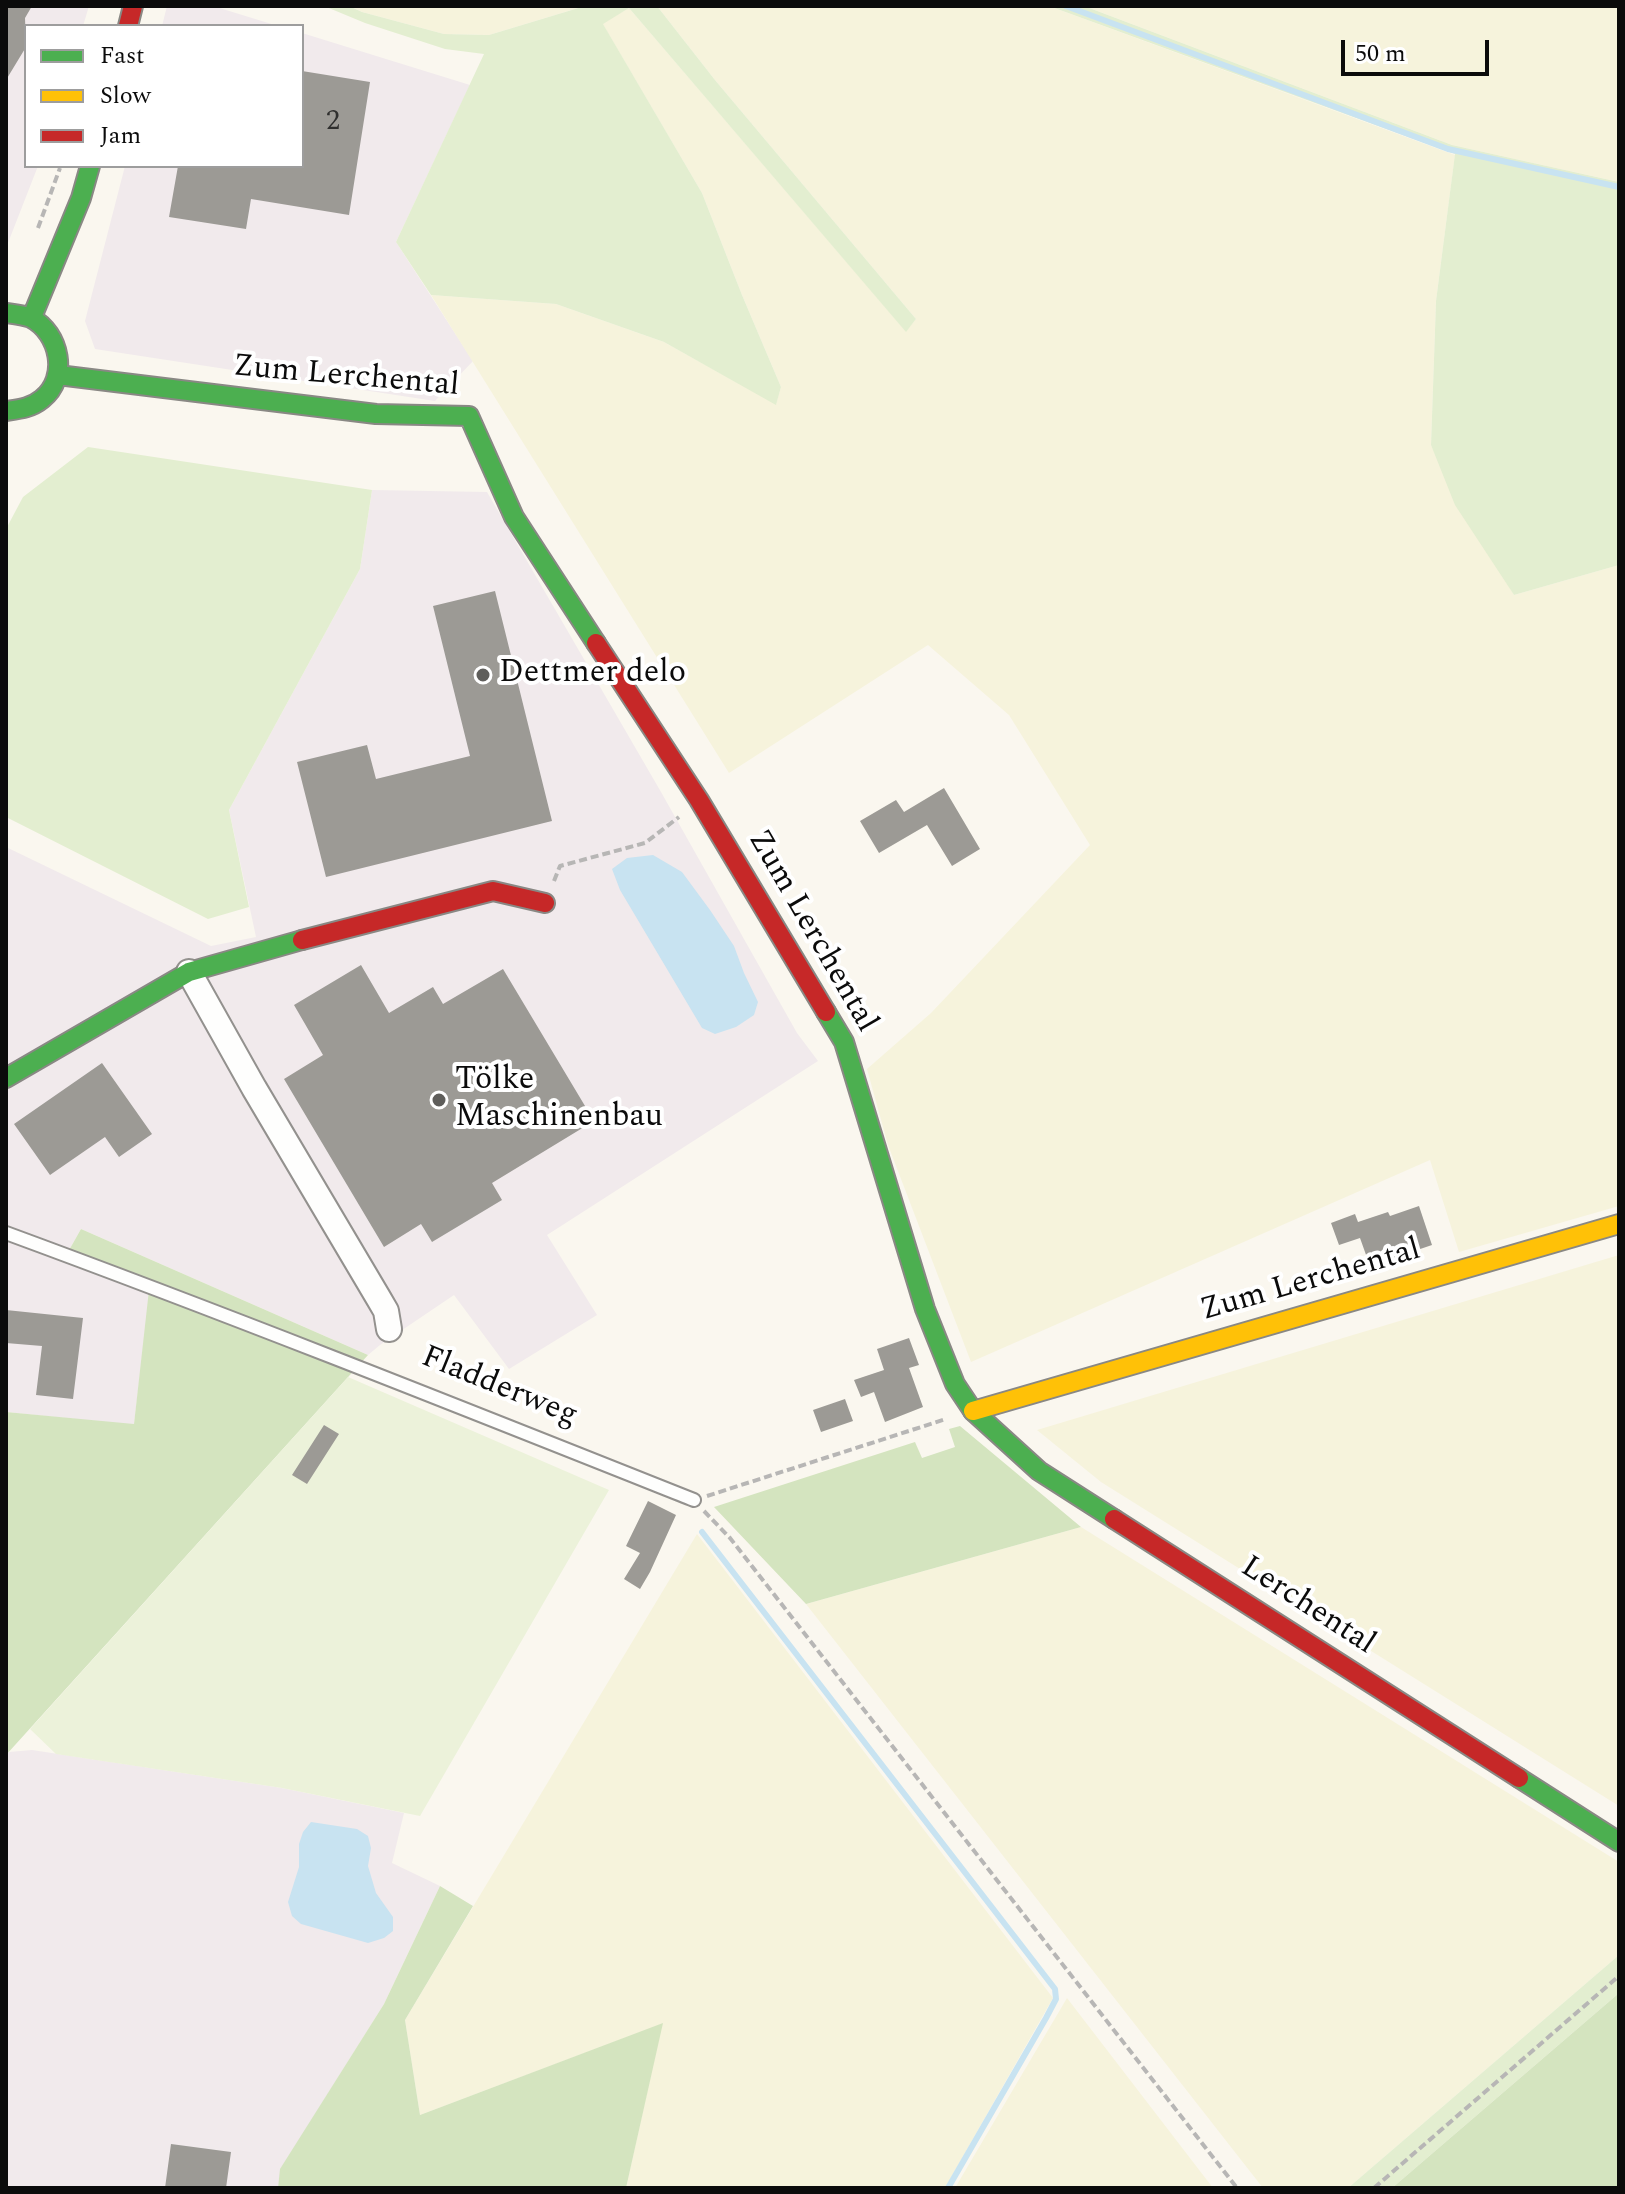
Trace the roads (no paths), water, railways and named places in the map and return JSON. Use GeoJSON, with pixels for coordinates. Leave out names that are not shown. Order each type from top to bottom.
{"type":"FeatureCollection","features":[{"type":"Feature","properties":{"kind":"street"},"geometry":{"type":"LineString","coordinates":[[32,317],[81,198],[89,168]]}},
{"type":"Feature","properties":{"kind":"street"},"geometry":{"type":"LineString","coordinates":[[6,313],[32,317],[41,323],[55,341],[60,364],[52,390],[40,401],[26,409],[6,411]]}},
{"type":"Feature","properties":{"kind":"street","name":"Zum Lerchental"},"geometry":{"type":"LineString","coordinates":[[58,375],[376,414],[469,416],[514,517],[699,800],[844,1042],[925,1309],[955,1384],[973,1411],[1619,1224]]}},
{"type":"Feature","properties":{"kind":"street"},"geometry":{"type":"LineString","coordinates":[[6,1078],[189,972],[493,891],[545,903]]}},
{"type":"Feature","properties":{"kind":"street","name":"Fladderweg"},"geometry":{"type":"LineString","coordinates":[[189,972],[386,1311],[389,1329]]}},
{"type":"Feature","properties":{"kind":"street","name":"Lerchental"},"geometry":{"type":"LineString","coordinates":[[973,1411],[1039,1471],[1619,1842]]}},
{"type":"Feature","properties":{"kind":"lane","name":"Fladderweg"},"geometry":{"type":"LineString","coordinates":[[6,1233],[397,1382],[694,1500]]}},
{"type":"Feature","properties":{"kind":"water"},"geometry":{"type":"Polygon","coordinates":[[[653,855],[682,872],[734,946],[758,1002],[754,1015],[736,1027],[715,1034],[702,1028],[620,890],[612,869],[627,858],[653,855]]]}},
{"type":"Feature","properties":{"kind":"water"},"geometry":{"type":"Polygon","coordinates":[[[311,1822],[357,1829],[368,1836],[371,1848],[368,1866],[376,1893],[393,1917],[393,1931],[384,1938],[368,1943],[301,1924],[292,1916],[288,1902],[299,1867],[299,1844],[311,1822]]]}},
{"type":"Feature","properties":{"kind":"waterway"},"geometry":{"type":"LineString","coordinates":[[1066,6],[1448,149],[1619,187]]}},
{"type":"Feature","properties":{"kind":"waterway"},"geometry":{"type":"LineString","coordinates":[[702,1532],[1055,1989],[1056,1999],[1046,2018],[948,2188]]}},
{"type":"Feature","properties":{"kind":"place","name":"Dettmer delo"},"geometry":{"type":"Point","coordinates":[483,675]}},
{"type":"Feature","properties":{"kind":"place","name":"Tölke Maschinenbau"},"geometry":{"type":"Point","coordinates":[439,1100]}}]}
